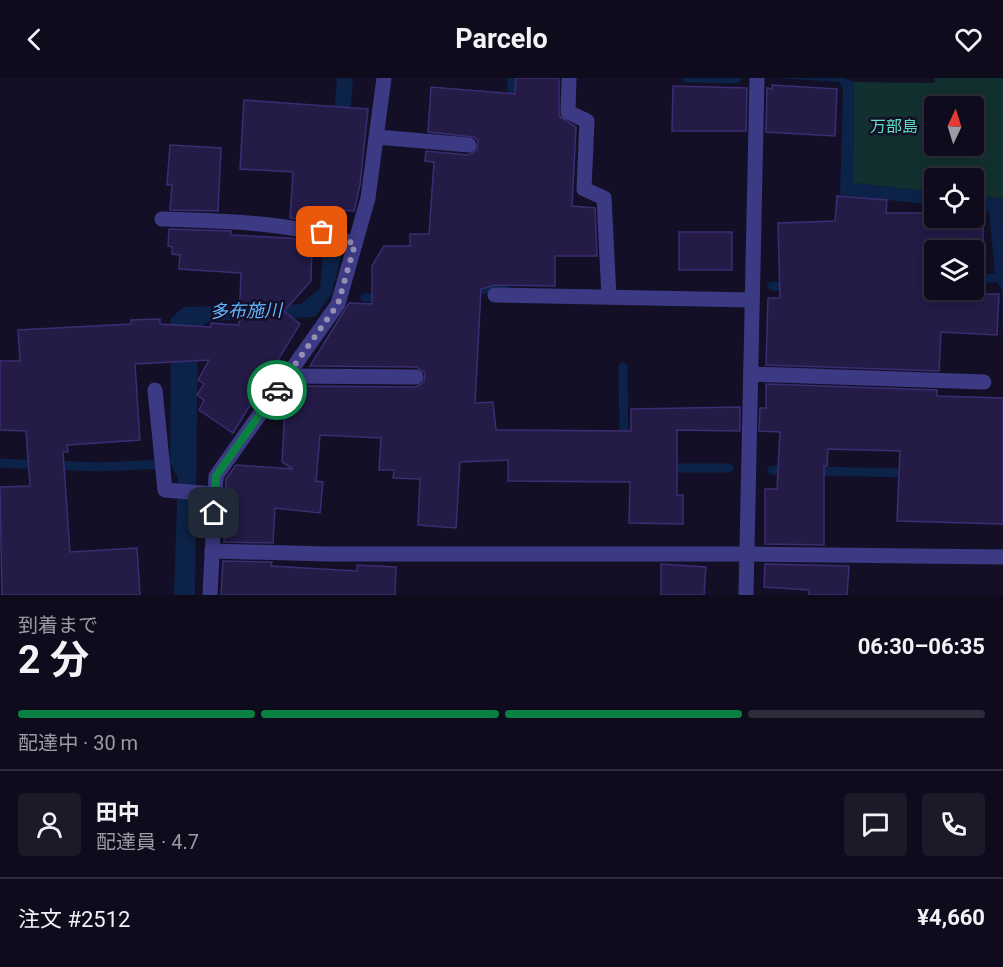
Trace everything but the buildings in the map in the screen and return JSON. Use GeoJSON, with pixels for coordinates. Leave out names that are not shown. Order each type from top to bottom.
{"type":"FeatureCollection","features":[{"type":"Feature","properties":{"kind":"street"},"geometry":{"type":"LineString","coordinates":[[210,595],[216,476],[338,304],[368,198],[384,78]]}},
{"type":"Feature","properties":{"kind":"street"},"geometry":{"type":"LineString","coordinates":[[569,78],[568,112],[587,121],[584,189],[604,198],[609,297]]}},
{"type":"Feature","properties":{"kind":"street"},"geometry":{"type":"LineString","coordinates":[[746,595],[757,78]]}},
{"type":"Feature","properties":{"kind":"street"},"geometry":{"type":"LineString","coordinates":[[377,137],[469,145]]}},
{"type":"Feature","properties":{"kind":"street"},"geometry":{"type":"LineString","coordinates":[[162,219],[231,222],[322,232],[355,244]]}},
{"type":"Feature","properties":{"kind":"street"},"geometry":{"type":"LineString","coordinates":[[495,295],[752,300]]}},
{"type":"Feature","properties":{"kind":"street"},"geometry":{"type":"LineString","coordinates":[[751,374],[984,382]]}},
{"type":"Feature","properties":{"kind":"street"},"geometry":{"type":"LineString","coordinates":[[287,376],[416,377]]}},
{"type":"Feature","properties":{"kind":"street"},"geometry":{"type":"LineString","coordinates":[[155,390],[165,490],[215,494]]}},
{"type":"Feature","properties":{"kind":"street"},"geometry":{"type":"LineString","coordinates":[[212,551],[327,554],[747,554],[1003,557]]}},
{"type":"Feature","properties":{"kind":"green space","name":"万部島"},"geometry":{"type":"Polygon","coordinates":[[[935,78],[1003,78],[1003,199],[984,197],[984,168],[924,168],[924,191],[853,183],[854,82],[934,83],[935,78]]]}},
{"type":"Feature","properties":{"kind":"water","name":"多布施川"},"geometry":{"type":"Polygon","coordinates":[[[337,78],[353,78],[342,221],[348,228],[332,293],[315,317],[210,321],[198,329],[195,595],[174,595],[178,478],[170,463],[171,318],[184,307],[301,304],[320,288],[337,78]]]}},
{"type":"Feature","properties":{"kind":"water"},"geometry":{"type":"Polygon","coordinates":[[[775,78],[844,78],[854,82],[853,183],[924,191],[924,204],[840,195],[843,89],[839,82],[775,78]]]}},
{"type":"Feature","properties":{"kind":"water"},"geometry":{"type":"Polygon","coordinates":[[[984,197],[1003,199],[1003,352],[1002,291],[995,276],[989,211],[984,210],[984,197]]]}},
{"type":"Feature","properties":{"kind":"waterway"},"geometry":{"type":"LineString","coordinates":[[512,78],[512,104]]}},
{"type":"Feature","properties":{"kind":"waterway"},"geometry":{"type":"LineString","coordinates":[[687,78],[736,79]]}},
{"type":"Feature","properties":{"kind":"waterway"},"geometry":{"type":"LineString","coordinates":[[469,290],[504,288],[505,273]]}},
{"type":"Feature","properties":{"kind":"waterway"},"geometry":{"type":"LineString","coordinates":[[984,279],[1003,277]]}},
{"type":"Feature","properties":{"kind":"waterway"},"geometry":{"type":"LineString","coordinates":[[772,286],[791,287]]}},
{"type":"Feature","properties":{"kind":"waterway"},"geometry":{"type":"LineString","coordinates":[[365,298],[384,297]]}},
{"type":"Feature","properties":{"kind":"waterway"},"geometry":{"type":"LineString","coordinates":[[623,367],[624,442]]}},
{"type":"Feature","properties":{"kind":"waterway"},"geometry":{"type":"LineString","coordinates":[[0,463],[40,465]]}},
{"type":"Feature","properties":{"kind":"waterway"},"geometry":{"type":"LineString","coordinates":[[53,465],[98,467],[165,464]]}},
{"type":"Feature","properties":{"kind":"waterway"},"geometry":{"type":"LineString","coordinates":[[666,468],[729,468]]}},
{"type":"Feature","properties":{"kind":"waterway"},"geometry":{"type":"LineString","coordinates":[[772,470],[790,470]]}},
{"type":"Feature","properties":{"kind":"waterway"},"geometry":{"type":"LineString","coordinates":[[813,471],[910,473]]}},
{"type":"Feature","properties":{"kind":"way so far"},"geometry":{"type":"LineString","coordinates":[[277,390],[338,304],[355,244],[322,232]]}},
{"type":"Feature","properties":{"kind":"route"},"geometry":{"type":"LineString","coordinates":[[214,513],[216,476],[277,390]]}}]}
